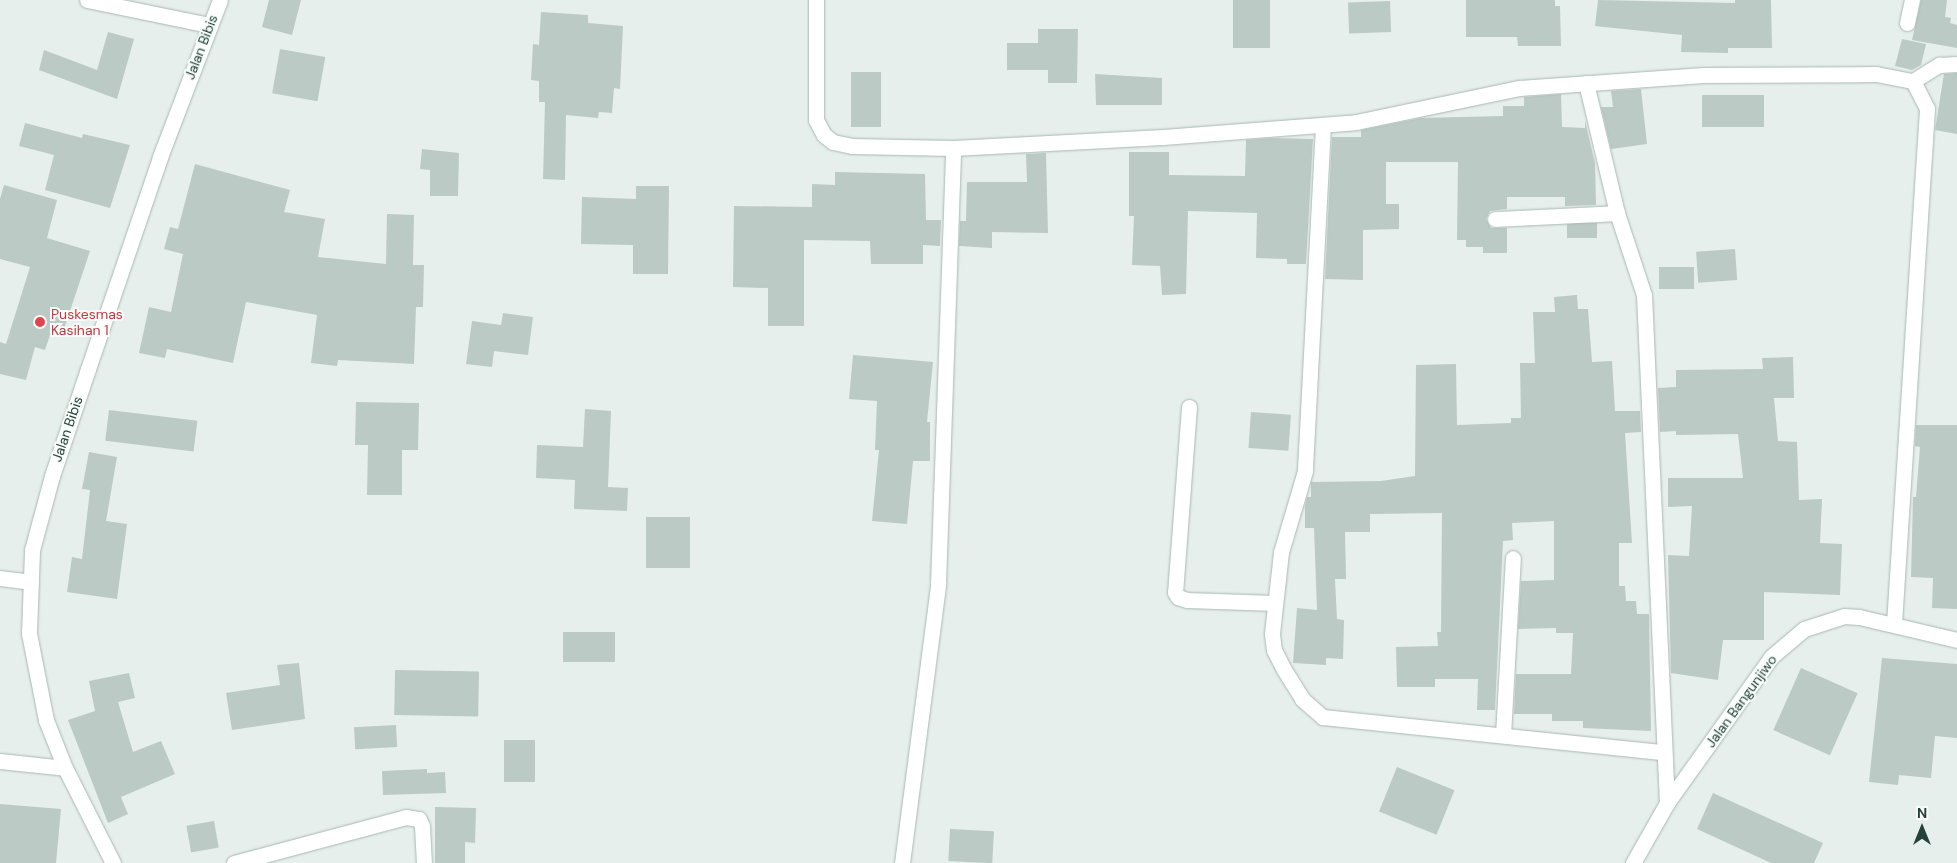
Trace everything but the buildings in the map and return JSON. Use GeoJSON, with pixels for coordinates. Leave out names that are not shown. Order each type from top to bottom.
{"type":"FeatureCollection","features":[{"type":"Feature","properties":{"kind":"street"},"geometry":{"type":"LineString","coordinates":[[87,0],[209,25]]}},
{"type":"Feature","properties":{"kind":"street","name":"Jalan Bibis"},"geometry":{"type":"LineString","coordinates":[[113,863],[65,768],[46,720],[29,632],[32,550],[52,476],[160,157],[220,0]]}},
{"type":"Feature","properties":{"kind":"street"},"geometry":{"type":"LineString","coordinates":[[816,0],[814,100],[816,120],[824,135],[833,142],[852,146],[953,148],[1323,125],[1356,122],[1519,88],[1704,75],[1876,74],[1913,81],[1939,66],[1957,64]]}},
{"type":"Feature","properties":{"kind":"street"},"geometry":{"type":"LineString","coordinates":[[1907,23],[1912,0]]}},
{"type":"Feature","properties":{"kind":"street"},"geometry":{"type":"LineString","coordinates":[[1894,624],[1927,109],[1913,81]]}},
{"type":"Feature","properties":{"kind":"street"},"geometry":{"type":"LineString","coordinates":[[1586,83],[1617,213],[1644,295],[1663,752],[1667,803]]}},
{"type":"Feature","properties":{"kind":"street"},"geometry":{"type":"LineString","coordinates":[[1323,125],[1304,471],[1281,552],[1272,634],[1274,650],[1302,699],[1323,717],[1663,752]]}},
{"type":"Feature","properties":{"kind":"street"},"geometry":{"type":"LineString","coordinates":[[902,863],[938,584],[953,148]]}},
{"type":"Feature","properties":{"kind":"street"},"geometry":{"type":"LineString","coordinates":[[1495,219],[1617,213]]}},
{"type":"Feature","properties":{"kind":"street"},"geometry":{"type":"LineString","coordinates":[[1189,408],[1175,592],[1178,597],[1188,600],[1276,603]]}},
{"type":"Feature","properties":{"kind":"street"},"geometry":{"type":"LineString","coordinates":[[1502,735],[1513,558]]}},
{"type":"Feature","properties":{"kind":"street"},"geometry":{"type":"LineString","coordinates":[[0,578],[31,582]]}},
{"type":"Feature","properties":{"kind":"street","name":"Jalan Bangunjiwo"},"geometry":{"type":"LineString","coordinates":[[1633,863],[1667,803],[1771,657],[1804,629],[1844,616],[1894,624],[1957,640]]}},
{"type":"Feature","properties":{"kind":"street"},"geometry":{"type":"LineString","coordinates":[[0,761],[65,768]]}},
{"type":"Feature","properties":{"kind":"street"},"geometry":{"type":"LineString","coordinates":[[234,863],[406,816],[419,819],[422,826],[424,863]]}},
{"type":"Feature","properties":{"kind":"place","name":"Puskesmas Kasihan 1"},"geometry":{"type":"Point","coordinates":[40,322]}}]}
